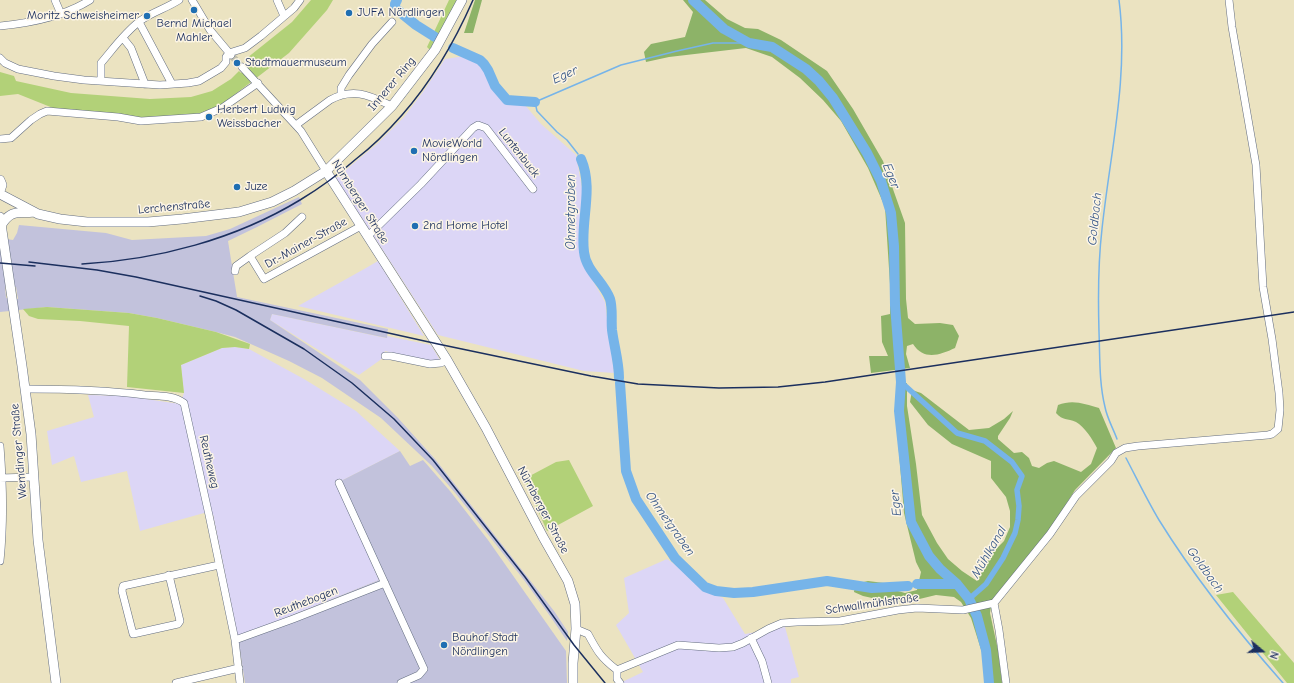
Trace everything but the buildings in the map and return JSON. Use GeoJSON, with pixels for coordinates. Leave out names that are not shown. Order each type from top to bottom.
{"type":"FeatureCollection","features":[{"type":"Feature","properties":{"kind":"main road","name":"Innerer Ring"},"geometry":{"type":"LineString","coordinates":[[326,171],[392,106],[435,50],[462,0]]}},
{"type":"Feature","properties":{"kind":"main road","name":"Lerchenstraße"},"geometry":{"type":"LineString","coordinates":[[0,188],[11,201],[17,202],[34,212],[60,218],[87,222],[155,222],[239,212],[272,202],[294,191],[326,171]]}},
{"type":"Feature","properties":{"kind":"main road","name":"Nürnberger Straße"},"geometry":{"type":"LineString","coordinates":[[326,171],[447,360],[568,581],[575,604],[576,629],[573,683]]}},
{"type":"Feature","properties":{"kind":"main road"},"geometry":{"type":"LineString","coordinates":[[1,221],[11,214],[19,212],[34,212]]}},
{"type":"Feature","properties":{"kind":"main road","name":"Wemdinger Straße"},"geometry":{"type":"LineString","coordinates":[[1,221],[31,434],[33,477],[43,581],[56,683]]}},
{"type":"Feature","properties":{"kind":"street"},"geometry":{"type":"LineString","coordinates":[[55,0],[61,14]]}},
{"type":"Feature","properties":{"kind":"street"},"geometry":{"type":"LineString","coordinates":[[0,26],[39,21],[61,14],[90,0]]}},
{"type":"Feature","properties":{"kind":"street"},"geometry":{"type":"LineString","coordinates":[[101,80],[101,63],[122,38],[139,22],[179,0]]}},
{"type":"Feature","properties":{"kind":"street"},"geometry":{"type":"LineString","coordinates":[[192,0],[210,30],[230,54]]}},
{"type":"Feature","properties":{"kind":"street"},"geometry":{"type":"LineString","coordinates":[[277,0],[284,16]]}},
{"type":"Feature","properties":{"kind":"street"},"geometry":{"type":"LineString","coordinates":[[0,58],[6,63],[18,68],[36,73],[84,80],[145,84],[172,84],[198,81],[221,68],[226,62],[226,57],[245,48],[261,36],[294,8],[300,0]]}},
{"type":"Feature","properties":{"kind":"street"},"geometry":{"type":"LineString","coordinates":[[1006,683],[999,630],[990,604],[1050,534],[1076,496],[1111,461],[1116,453],[1125,448],[1138,446],[1268,435],[1272,434],[1278,429],[1280,410],[1279,393],[1263,287],[1256,165],[1228,0]]}},
{"type":"Feature","properties":{"kind":"street"},"geometry":{"type":"LineString","coordinates":[[139,22],[172,84]]}},
{"type":"Feature","properties":{"kind":"street"},"geometry":{"type":"LineString","coordinates":[[341,95],[341,88],[349,75],[372,44],[392,22]]}},
{"type":"Feature","properties":{"kind":"street"},"geometry":{"type":"LineString","coordinates":[[122,38],[131,48],[145,84]]}},
{"type":"Feature","properties":{"kind":"street","name":"Nürnberger Straße"},"geometry":{"type":"LineString","coordinates":[[242,67],[296,125],[314,149],[326,171]]}},
{"type":"Feature","properties":{"kind":"street"},"geometry":{"type":"LineString","coordinates":[[0,139],[11,138],[36,117],[47,111],[141,121],[201,117],[222,108],[258,83]]}},
{"type":"Feature","properties":{"kind":"street"},"geometry":{"type":"LineString","coordinates":[[296,125],[330,100],[349,93],[374,98],[392,106]]}},
{"type":"Feature","properties":{"kind":"street","name":"Luntenbuck"},"geometry":{"type":"LineString","coordinates":[[368,236],[402,204],[473,128],[478,125],[486,128],[533,189]]}},
{"type":"Feature","properties":{"kind":"street","name":"Dr.-Mainer-Straße"},"geometry":{"type":"LineString","coordinates":[[235,271],[236,266],[285,234],[302,217]]}},
{"type":"Feature","properties":{"kind":"street","name":"Dr.-Mainer-Straße"},"geometry":{"type":"LineString","coordinates":[[250,256],[264,279],[361,226]]}},
{"type":"Feature","properties":{"kind":"street"},"geometry":{"type":"LineString","coordinates":[[385,356],[430,364],[441,363],[447,360]]}},
{"type":"Feature","properties":{"kind":"street","name":"Reutheweg"},"geometry":{"type":"LineString","coordinates":[[25,389],[87,390],[128,393],[171,398],[180,400],[184,403],[210,515],[235,640],[240,683]]}},
{"type":"Feature","properties":{"kind":"street"},"geometry":{"type":"LineString","coordinates":[[0,446],[3,530],[0,560]]}},
{"type":"Feature","properties":{"kind":"street"},"geometry":{"type":"LineString","coordinates":[[1,478],[33,477]]}},
{"type":"Feature","properties":{"kind":"street"},"geometry":{"type":"LineString","coordinates":[[339,483],[424,669],[420,675],[401,683]]}},
{"type":"Feature","properties":{"kind":"street"},"geometry":{"type":"LineString","coordinates":[[169,575],[180,621],[178,624],[133,634],[122,591],[123,586],[169,575],[219,565]]}},
{"type":"Feature","properties":{"kind":"street","name":"Reuthebogen"},"geometry":{"type":"LineString","coordinates":[[235,640],[293,620],[385,583]]}},
{"type":"Feature","properties":{"kind":"street","name":"Schwallmühlstraße"},"geometry":{"type":"LineString","coordinates":[[617,670],[678,645],[719,648],[733,647],[782,623],[840,621],[917,608],[963,610],[990,604]]}},
{"type":"Feature","properties":{"kind":"street"},"geometry":{"type":"LineString","coordinates":[[576,629],[588,634],[606,662],[617,670],[617,679],[620,683]]}},
{"type":"Feature","properties":{"kind":"street"},"geometry":{"type":"LineString","coordinates":[[751,638],[762,662],[768,683]]}},
{"type":"Feature","properties":{"kind":"street"},"geometry":{"type":"LineString","coordinates":[[176,683],[239,668]]}},
{"type":"Feature","properties":{"kind":"shaded area"},"geometry":{"type":"Polygon","coordinates":[[[465,56],[484,67],[508,105],[525,105],[541,124],[576,155],[583,194],[580,258],[605,302],[614,373],[584,371],[438,335],[336,178],[377,144],[404,117],[445,59],[465,56]]]}},
{"type":"Feature","properties":{"kind":"shaded area"},"geometry":{"type":"Polygon","coordinates":[[[299,197],[302,204],[228,241],[237,297],[388,329],[387,338],[272,314],[270,320],[360,380],[398,418],[435,459],[554,611],[568,632],[567,641],[524,580],[432,466],[381,418],[322,378],[289,361],[235,337],[157,318],[129,313],[47,307],[0,312],[0,238],[13,240],[19,225],[106,233],[132,240],[206,236],[230,229],[299,197]],[[5,286],[6,298],[18,299],[16,287],[5,286]]]}},
{"type":"Feature","properties":{"kind":"shaded area"},"geometry":{"type":"Polygon","coordinates":[[[378,261],[424,336],[298,306],[366,268],[378,261]]]}},
{"type":"Feature","properties":{"kind":"shaded area"},"geometry":{"type":"Polygon","coordinates":[[[272,314],[386,338],[387,336],[431,345],[440,360],[432,362],[385,351],[383,358],[359,375],[270,320],[272,314]]]}},
{"type":"Feature","properties":{"kind":"shaded area"},"geometry":{"type":"Polygon","coordinates":[[[235,347],[249,349],[304,379],[356,411],[400,451],[337,483],[379,580],[238,637],[213,514],[204,513],[140,531],[127,471],[81,482],[74,456],[52,465],[47,431],[94,417],[88,395],[126,396],[180,404],[184,393],[181,365],[222,348],[235,347]]]}},
{"type":"Feature","properties":{"kind":"shaded area"},"geometry":{"type":"Polygon","coordinates":[[[400,451],[410,466],[423,460],[450,491],[488,540],[566,651],[567,683],[245,683],[238,637],[379,580],[337,483],[400,451]]]}},
{"type":"Feature","properties":{"kind":"shaded area"},"geometry":{"type":"Polygon","coordinates":[[[667,559],[697,580],[707,591],[723,598],[745,634],[785,627],[799,677],[791,679],[791,683],[620,683],[643,672],[616,625],[629,613],[624,578],[667,559]]]}},
{"type":"Feature","properties":{"kind":"green space"},"geometry":{"type":"Polygon","coordinates":[[[311,0],[333,0],[327,10],[289,53],[221,105],[199,114],[136,118],[58,110],[18,94],[0,96],[0,72],[14,76],[16,81],[71,93],[150,99],[191,97],[212,91],[231,79],[239,71],[241,73],[252,64],[247,58],[292,22],[311,0]]]}},
{"type":"Feature","properties":{"kind":"green space"},"geometry":{"type":"Polygon","coordinates":[[[449,0],[457,0],[431,51],[427,47],[449,0]]]}},
{"type":"Feature","properties":{"kind":"green space"},"geometry":{"type":"Polygon","coordinates":[[[475,0],[482,0],[473,33],[464,33],[475,0]]]}},
{"type":"Feature","properties":{"kind":"green space"},"geometry":{"type":"Polygon","coordinates":[[[683,0],[705,0],[727,19],[745,28],[758,29],[781,40],[827,71],[853,109],[883,161],[905,223],[906,299],[908,318],[915,324],[940,323],[953,325],[959,336],[955,348],[944,353],[927,355],[922,353],[913,344],[907,346],[906,354],[910,368],[871,373],[869,356],[888,356],[882,342],[881,316],[890,314],[890,284],[885,207],[868,168],[841,121],[823,100],[800,78],[772,57],[746,48],[669,57],[646,62],[644,52],[651,44],[685,37],[693,12],[683,0]]]}},
{"type":"Feature","properties":{"kind":"green space"},"geometry":{"type":"Polygon","coordinates":[[[47,307],[129,313],[157,318],[216,332],[250,344],[249,349],[235,347],[222,348],[181,365],[184,393],[127,387],[129,326],[80,321],[38,319],[29,316],[23,309],[47,307]]]}},
{"type":"Feature","properties":{"kind":"green space"},"geometry":{"type":"Polygon","coordinates":[[[907,383],[907,406],[922,515],[937,543],[948,559],[977,581],[991,554],[1004,541],[1010,527],[1010,511],[1006,497],[991,478],[991,461],[952,444],[928,425],[910,402],[912,390],[921,393],[969,430],[989,428],[1004,419],[1013,411],[998,436],[998,439],[1014,453],[1022,452],[1029,458],[1032,466],[1039,468],[1054,461],[1081,472],[1091,464],[1097,448],[1079,424],[1058,416],[1056,413],[1058,405],[1063,403],[1074,402],[1099,408],[1116,448],[1075,490],[1044,539],[992,601],[990,613],[998,650],[1002,683],[986,683],[985,662],[971,618],[961,602],[954,597],[936,595],[907,602],[886,601],[863,596],[854,592],[855,584],[868,581],[884,583],[898,591],[905,593],[917,590],[921,572],[916,562],[904,513],[895,405],[898,398],[897,384],[907,383]]]}},
{"type":"Feature","properties":{"kind":"green space"},"geometry":{"type":"Polygon","coordinates":[[[569,460],[593,506],[547,531],[524,479],[556,462],[569,460]]]}},
{"type":"Feature","properties":{"kind":"green space"},"geometry":{"type":"Polygon","coordinates":[[[1233,592],[1294,663],[1294,683],[1287,683],[1216,595],[1233,592]]]}},
{"type":"Feature","properties":{"kind":"waterway","name":"Eger"},"geometry":{"type":"LineString","coordinates":[[397,0],[395,8],[416,25],[435,37]]}},
{"type":"Feature","properties":{"kind":"waterway","name":"Eger"},"geometry":{"type":"LineString","coordinates":[[693,0],[724,29],[749,43],[772,47],[806,69],[819,81],[833,98],[867,153],[881,181],[891,213],[894,246],[895,305],[901,382],[899,411],[911,522],[929,556],[940,569],[957,584],[969,599],[977,616],[986,650],[989,683]]}},
{"type":"Feature","properties":{"kind":"waterway","name":"Goldbach"},"geometry":{"type":"LineString","coordinates":[[1117,439],[1106,411],[1103,398],[1098,293],[1105,200],[1120,86],[1122,58],[1119,0]]}},
{"type":"Feature","properties":{"kind":"waterway","name":"Eger"},"geometry":{"type":"LineString","coordinates":[[578,154],[567,140],[537,111],[535,102],[621,65],[713,43],[749,43]]}},
{"type":"Feature","properties":{"kind":"waterway","name":"Eger"},"geometry":{"type":"LineString","coordinates":[[453,48],[480,60],[488,70],[495,86],[507,100],[535,102]]}},
{"type":"Feature","properties":{"kind":"waterway","name":"Ohmetgraben"},"geometry":{"type":"LineString","coordinates":[[581,159],[585,170],[587,193],[583,240],[585,259],[604,287],[610,299],[612,330],[619,378]]}},
{"type":"Feature","properties":{"kind":"waterway","name":"Mühlkanal"},"geometry":{"type":"LineString","coordinates":[[901,382],[957,433],[985,441],[1012,462],[1022,476],[1017,490],[1019,506],[1015,533],[1003,558],[986,584],[969,599]]}},
{"type":"Feature","properties":{"kind":"waterway","name":"Ohmetgraben"},"geometry":{"type":"LineString","coordinates":[[620,383],[626,471],[636,499],[675,558],[705,587],[716,591],[734,593],[753,592],[827,581],[872,588],[908,586]]}},
{"type":"Feature","properties":{"kind":"waterway","name":"Goldbach"},"geometry":{"type":"LineString","coordinates":[[1126,458],[1146,497],[1187,563],[1233,624],[1283,683]]}},
{"type":"Feature","properties":{"kind":"waterway","name":"Ohmetgraben"},"geometry":{"type":"LineString","coordinates":[[917,584],[957,584]]}},
{"type":"Feature","properties":{"kind":"tunnel"},"geometry":{"type":"LineString","coordinates":[[231,55],[242,67]]}},
{"type":"Feature","properties":{"kind":"railway"},"geometry":{"type":"LineString","coordinates":[[82,264],[139,258],[195,245],[249,226],[275,214],[315,191],[374,144],[413,102],[451,45],[473,0]]}},
{"type":"Feature","properties":{"kind":"railway"},"geometry":{"type":"LineString","coordinates":[[29,262],[97,270],[136,277],[438,344],[591,376],[638,384],[719,388],[778,387],[825,382],[1294,312]]}},
{"type":"Feature","properties":{"kind":"railway"},"geometry":{"type":"LineString","coordinates":[[0,263],[35,266]]}},
{"type":"Feature","properties":{"kind":"railway"},"geometry":{"type":"LineString","coordinates":[[200,296],[236,310],[304,349],[352,383],[394,419],[433,460],[525,577],[574,645],[605,683]]}},
{"type":"Feature","properties":{"kind":"place","name":"Bernd Michael Mahler"},"geometry":{"type":"Point","coordinates":[194,10]}},
{"type":"Feature","properties":{"kind":"place","name":"JUFA Nördlingen"},"geometry":{"type":"Point","coordinates":[349,13]}},
{"type":"Feature","properties":{"kind":"place","name":"Moritz Schweisheimer"},"geometry":{"type":"Point","coordinates":[147,16]}},
{"type":"Feature","properties":{"kind":"place","name":"Stadtmauermuseum"},"geometry":{"type":"Point","coordinates":[237,63]}},
{"type":"Feature","properties":{"kind":"place","name":"Herbert Ludwig Weissbacher"},"geometry":{"type":"Point","coordinates":[209,117]}},
{"type":"Feature","properties":{"kind":"place","name":"MovieWorld Nördlingen"},"geometry":{"type":"Point","coordinates":[414,151]}},
{"type":"Feature","properties":{"kind":"place","name":"Juze"},"geometry":{"type":"Point","coordinates":[237,187]}},
{"type":"Feature","properties":{"kind":"place","name":"2nd Home Hotel"},"geometry":{"type":"Point","coordinates":[415,226]}},
{"type":"Feature","properties":{"kind":"place","name":"Bauhof Stadt Nördlingen"},"geometry":{"type":"Point","coordinates":[444,645]}}]}
